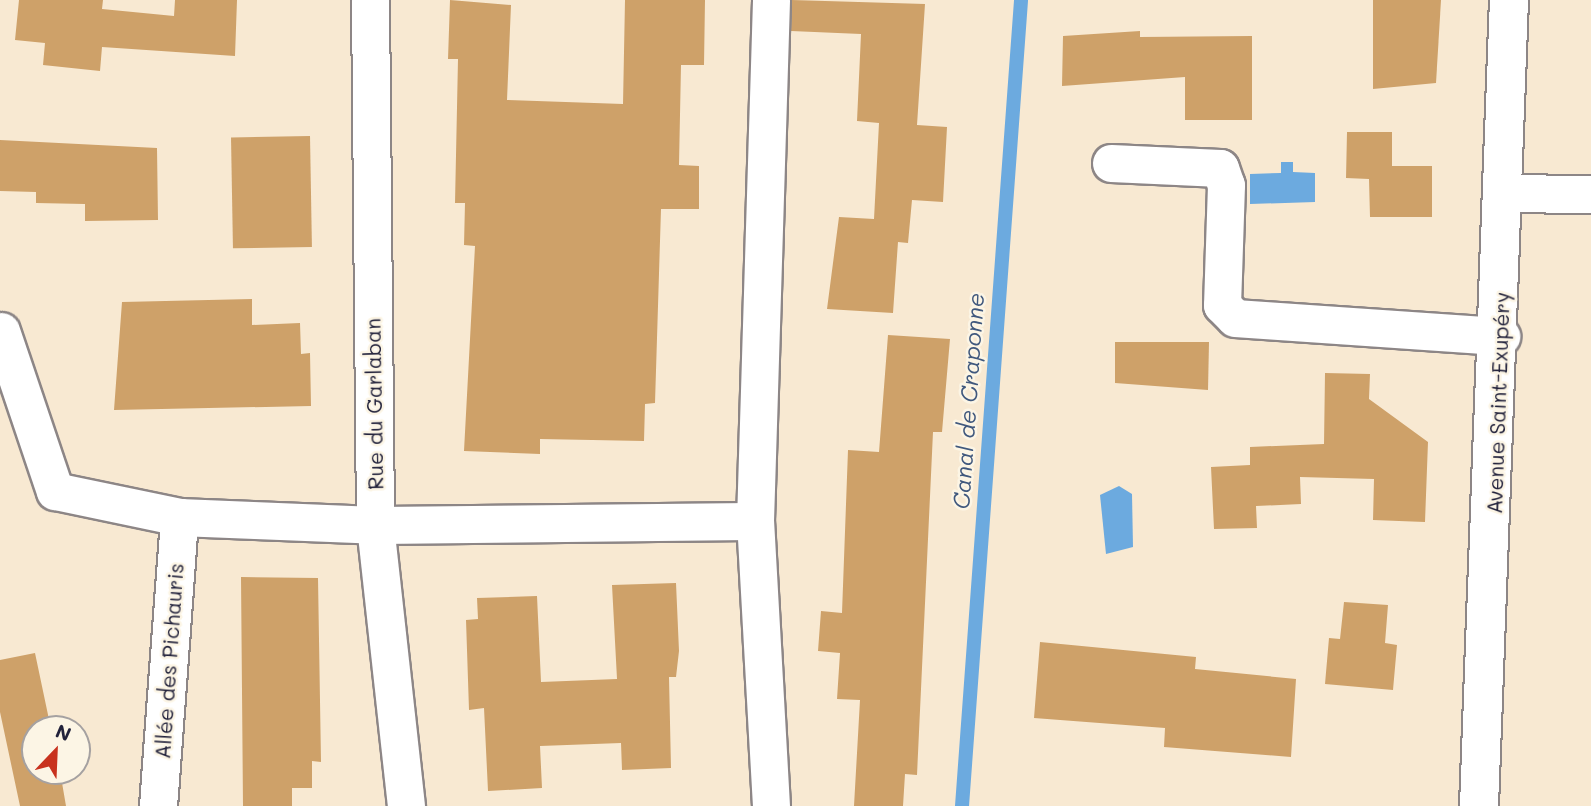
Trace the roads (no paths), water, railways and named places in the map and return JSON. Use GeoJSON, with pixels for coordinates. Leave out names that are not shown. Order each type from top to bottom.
{"type":"FeatureCollection","features":[{"type":"Feature","properties":{"kind":"main road","name":"Avenue Saint-Exupéry"},"geometry":{"type":"LineString","coordinates":[[1479,806],[1501,336],[1509,0]]}},
{"type":"Feature","properties":{"kind":"street","name":"Rue du Garlaban"},"geometry":{"type":"LineString","coordinates":[[370,0],[375,525],[406,806]]}},
{"type":"Feature","properties":{"kind":"street"},"geometry":{"type":"LineString","coordinates":[[771,0],[755,521],[771,806]]}},
{"type":"Feature","properties":{"kind":"street"},"geometry":{"type":"LineString","coordinates":[[1111,163],[1220,169],[1226,185],[1222,305],[1235,318],[1501,336]]}},
{"type":"Feature","properties":{"kind":"street"},"geometry":{"type":"LineString","coordinates":[[1504,192],[1591,194]]}},
{"type":"Feature","properties":{"kind":"street"},"geometry":{"type":"LineString","coordinates":[[1,331],[55,491],[179,517],[375,525],[755,521]]}},
{"type":"Feature","properties":{"kind":"street","name":"Allée des Pichauris"},"geometry":{"type":"LineString","coordinates":[[158,806],[179,517]]}},
{"type":"Feature","properties":{"kind":"water"},"geometry":{"type":"Polygon","coordinates":[[[1281,162],[1293,162],[1293,172],[1315,173],[1315,202],[1250,204],[1250,174],[1281,173],[1281,162]]]}},
{"type":"Feature","properties":{"kind":"water"},"geometry":{"type":"Polygon","coordinates":[[[1119,486],[1132,494],[1133,547],[1106,554],[1100,495],[1119,486]]]}},
{"type":"Feature","properties":{"kind":"waterway","name":"Canal de Craponne"},"geometry":{"type":"LineString","coordinates":[[962,806],[1021,0]]}}]}
